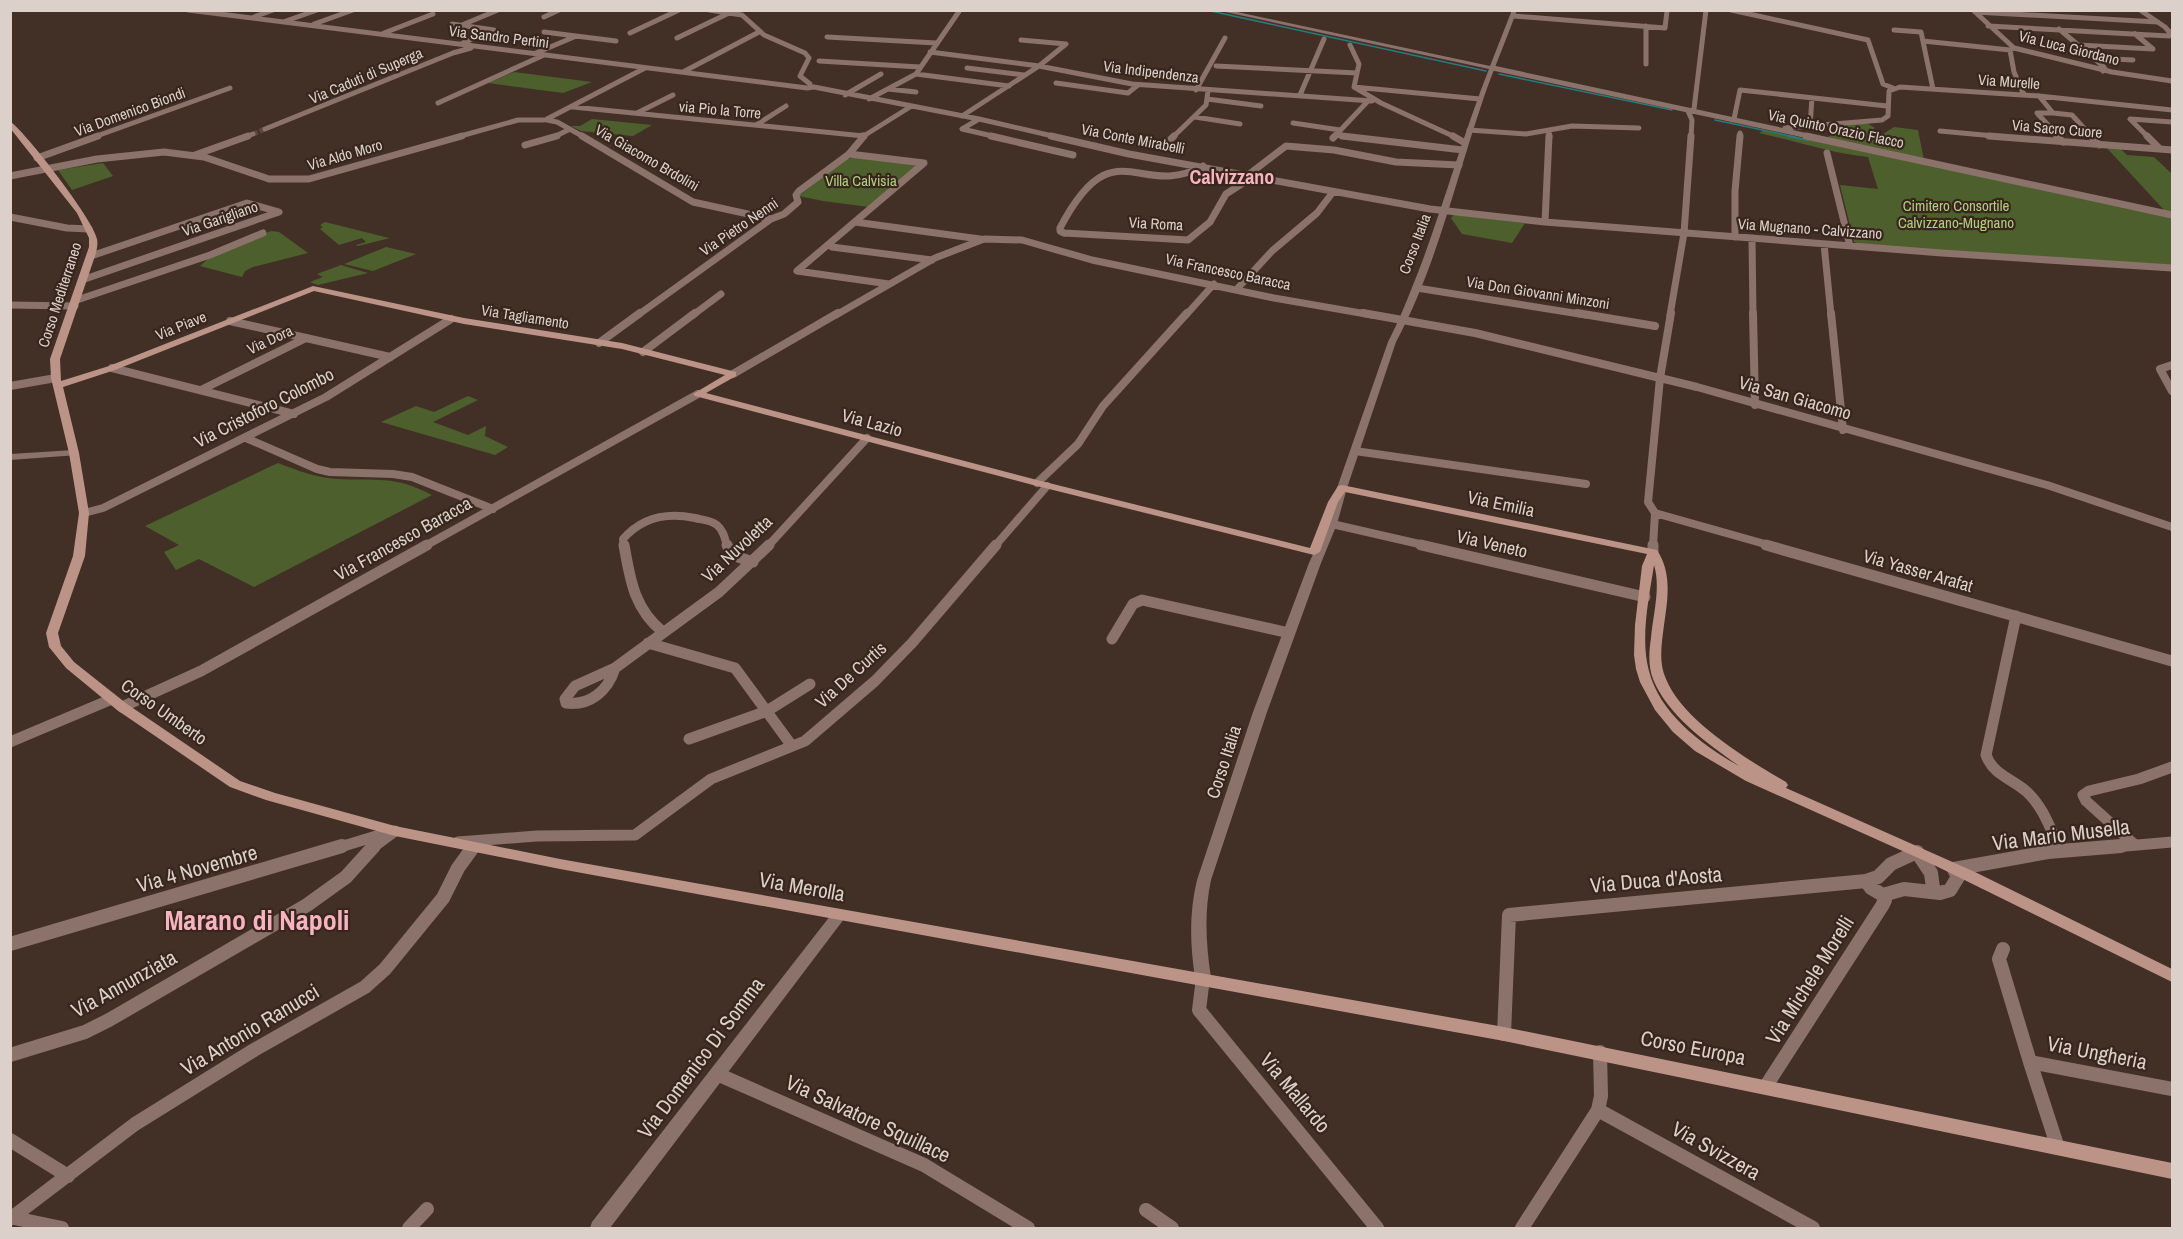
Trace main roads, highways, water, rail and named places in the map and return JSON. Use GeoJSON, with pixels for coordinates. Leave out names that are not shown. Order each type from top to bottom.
{"type":"FeatureCollection","features":[{"type":"Feature","properties":{"kind":"main road","name":"Corso Mediterraneo"},"geometry":{"type":"LineString","coordinates":[[10,123],[89,229],[93,243],[76,303],[55,359],[57,381],[74,453],[84,513]]}},
{"type":"Feature","properties":{"kind":"main road","name":"Via Tagliamento"},"geometry":{"type":"LineString","coordinates":[[313,288],[451,319],[643,352],[733,374],[698,394]]}},
{"type":"Feature","properties":{"kind":"main road","name":"Via Piave"},"geometry":{"type":"LineString","coordinates":[[57,381],[112,368],[313,288]]}},
{"type":"Feature","properties":{"kind":"main road","name":"Via Lazio"},"geometry":{"type":"LineString","coordinates":[[698,394],[1314,558]]}},
{"type":"Feature","properties":{"kind":"main road","name":"Corso Italia"},"geometry":{"type":"LineString","coordinates":[[1314,558],[1333,502],[1342,488]]}},
{"type":"Feature","properties":{"kind":"main road","name":"Via Emilia"},"geometry":{"type":"LineString","coordinates":[[1342,488],[1653,552]]}},
{"type":"Feature","properties":{"kind":"main road","name":"Corso Umberto"},"geometry":{"type":"LineString","coordinates":[[84,513],[79,556],[52,633],[55,647],[70,665],[117,703],[235,784],[272,797],[395,831]]}},
{"type":"Feature","properties":{"kind":"main road"},"geometry":{"type":"LineString","coordinates":[[1653,552],[1648,566],[1640,662],[1646,682],[1659,705],[1686,735],[1717,759],[1767,787],[1954,869],[2172,976]]}},
{"type":"Feature","properties":{"kind":"main road"},"geometry":{"type":"LineString","coordinates":[[1653,552],[1661,568],[1655,661],[1661,682],[1678,708],[1704,734],[1736,758],[1827,812]]}},
{"type":"Feature","properties":{"kind":"main road","name":"Via Merolla"},"geometry":{"type":"LineString","coordinates":[[395,831],[838,915],[1203,978]]}},
{"type":"Feature","properties":{"kind":"main road","name":"Corso Europa"},"geometry":{"type":"LineString","coordinates":[[1203,978],[1766,1086],[2172,1171]]}},
{"type":"Feature","properties":{"kind":"waterway"},"geometry":{"type":"LineString","coordinates":[[1206,10],[1486,71]]}},
{"type":"Feature","properties":{"kind":"waterway"},"geometry":{"type":"LineString","coordinates":[[1499,74],[1672,110]]}},
{"type":"Feature","properties":{"kind":"waterway"},"geometry":{"type":"LineString","coordinates":[[1715,120],[1795,137]]}},
{"type":"Feature","properties":{"kind":"waterway"},"geometry":{"type":"LineString","coordinates":[[1788,136],[1808,140]]}},
{"type":"Feature","properties":{"kind":"tunnel"},"geometry":{"type":"LineString","coordinates":[[253,134],[265,129]]}},
{"type":"Feature","properties":{"kind":"district","name":"Calvizzano"},"geometry":{"type":"Point","coordinates":[1232,177]}},
{"type":"Feature","properties":{"kind":"district","name":"Marano di Napoli"},"geometry":{"type":"Point","coordinates":[257,920]}},
{"type":"Feature","properties":{"kind":"park label","name":"Villa Calvisia"},"geometry":{"type":"Point","coordinates":[861,181]}},
{"type":"Feature","properties":{"kind":"park label","name":"Cimitero Consortile Calvizzano-Mugnano"},"geometry":{"type":"Point","coordinates":[1956,214]}}]}
